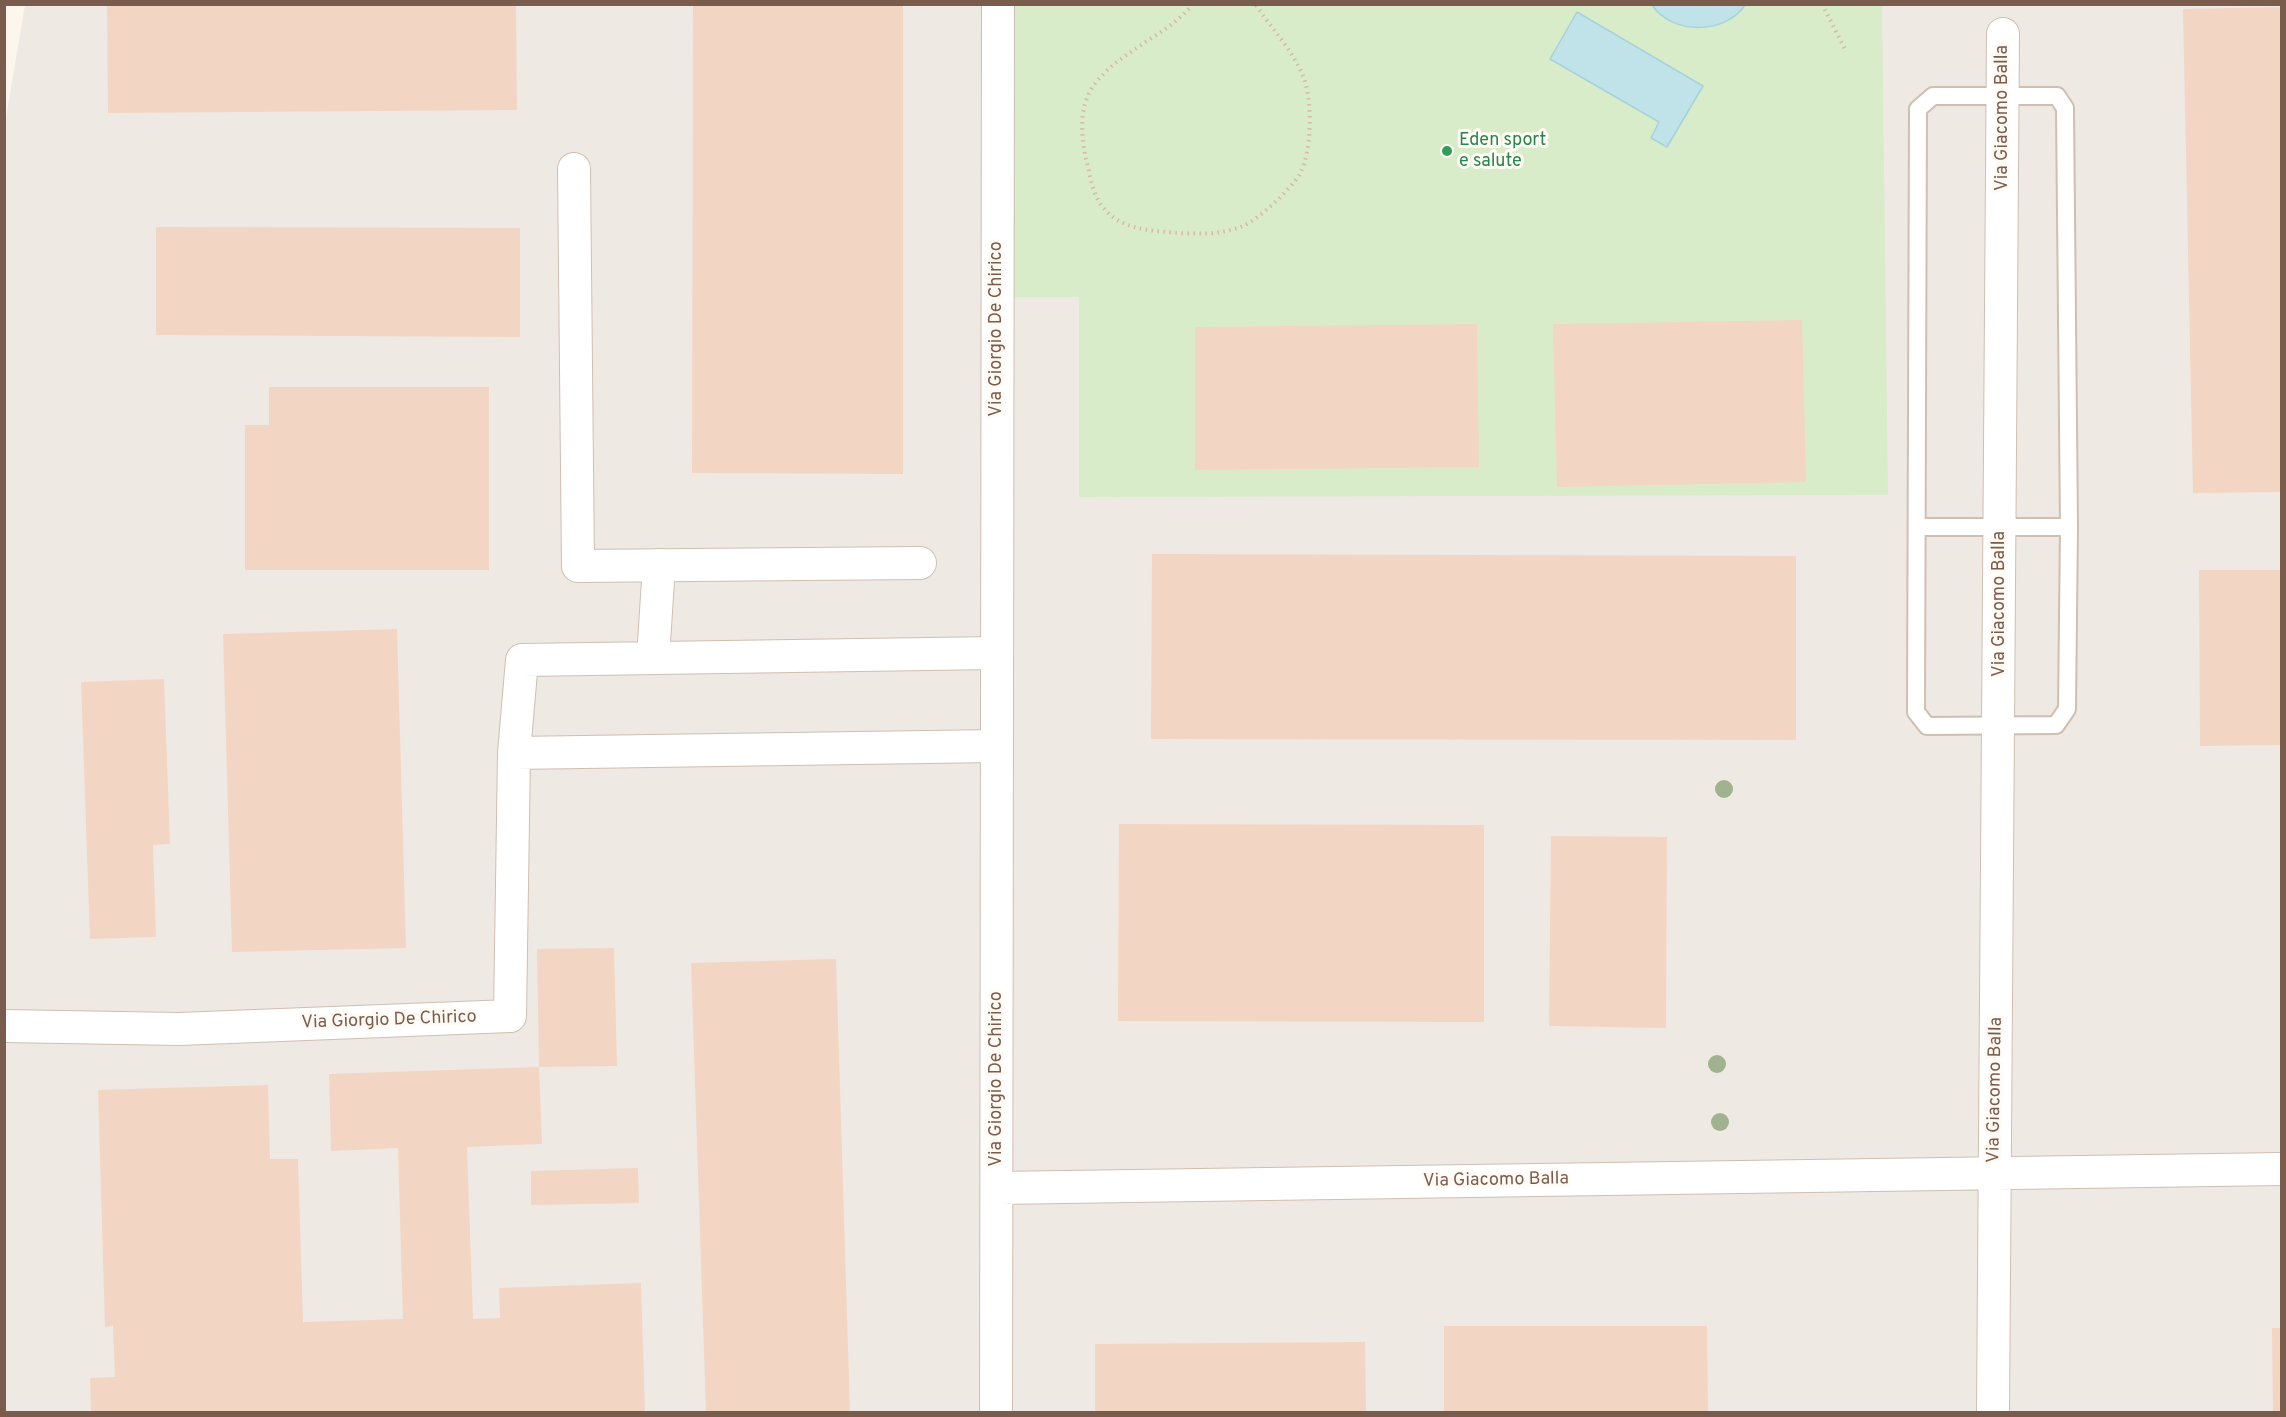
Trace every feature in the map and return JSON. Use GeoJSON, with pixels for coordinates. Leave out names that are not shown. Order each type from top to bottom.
{"type":"FeatureCollection","features":[{"type":"Feature","properties":{"kind":"street","name":"Via Giorgio De Chirico"},"geometry":{"type":"LineString","coordinates":[[996,1413],[998,4]]}},
{"type":"Feature","properties":{"kind":"street","name":"Via Giacomo Balla"},"geometry":{"type":"LineString","coordinates":[[1994,1413],[2003,34]]}},
{"type":"Feature","properties":{"kind":"street"},"geometry":{"type":"LineString","coordinates":[[574,169],[579,566],[920,563]]}},
{"type":"Feature","properties":{"kind":"street"},"geometry":{"type":"LineString","coordinates":[[653,658],[659,565]]}},
{"type":"Feature","properties":{"kind":"street","name":"Via Giorgio De Chirico"},"geometry":{"type":"LineString","coordinates":[[4,1026],[179,1029],[510,1016],[514,753],[522,660],[996,653]]}},
{"type":"Feature","properties":{"kind":"street"},"geometry":{"type":"LineString","coordinates":[[514,753],[996,746]]}},
{"type":"Feature","properties":{"kind":"street","name":"Via Giacomo Balla"},"geometry":{"type":"LineString","coordinates":[[997,1188],[2282,1169]]}},
{"type":"Feature","properties":{"kind":"lane"},"geometry":{"type":"LineString","coordinates":[[1933,96],[2057,96],[2065,108],[2069,526],[2067,709],[2056,725],[1927,726],[1916,712],[1918,108],[1933,96]]}},
{"type":"Feature","properties":{"kind":"lane"},"geometry":{"type":"LineString","coordinates":[[1917,527],[2069,526]]}},
{"type":"Feature","properties":{"kind":"path"},"geometry":{"type":"LineString","coordinates":[[1194,4],[1148,42],[1113,64],[1092,89],[1082,116],[1085,152],[1092,184],[1101,205],[1120,223],[1143,230],[1210,234],[1244,226],[1276,202],[1300,173],[1308,144],[1311,112],[1304,77],[1286,45],[1255,4]]}},
{"type":"Feature","properties":{"kind":"path"},"geometry":{"type":"LineString","coordinates":[[1822,4],[1845,49]]}},
{"type":"Feature","properties":{"kind":"shaded area"},"geometry":{"type":"Polygon","coordinates":[[[25,5],[2281,5],[2281,1412],[5,1412],[4,129],[25,5]]]}},
{"type":"Feature","properties":{"kind":"green space","name":"Eden sport e salute"},"geometry":{"type":"Polygon","coordinates":[[[1010,5],[1882,5],[1888,495],[1079,497],[1079,297],[1009,297],[1010,5]]]}},
{"type":"Feature","properties":{"kind":"water"},"geometry":{"type":"Polygon","coordinates":[[[1652,5],[1745,5],[1725,22],[1698,28],[1672,22],[1652,5]]]}},
{"type":"Feature","properties":{"kind":"water"},"geometry":{"type":"Polygon","coordinates":[[[1577,12],[1703,86],[1667,147],[1651,138],[1659,122],[1550,59],[1577,12]]]}},
{"type":"Feature","properties":{"kind":"building"},"geometry":{"type":"Polygon","coordinates":[[[107,4],[516,4],[517,110],[108,113],[107,4]]]}},
{"type":"Feature","properties":{"kind":"building"},"geometry":{"type":"Polygon","coordinates":[[[693,4],[903,4],[903,474],[692,473],[693,4]]]}},
{"type":"Feature","properties":{"kind":"building"},"geometry":{"type":"Polygon","coordinates":[[[2282,7],[2282,492],[2193,493],[2183,9],[2282,7]]]}},
{"type":"Feature","properties":{"kind":"building"},"geometry":{"type":"Polygon","coordinates":[[[156,227],[520,228],[520,337],[156,335],[156,227]]]}},
{"type":"Feature","properties":{"kind":"building"},"geometry":{"type":"Polygon","coordinates":[[[1802,320],[1806,482],[1557,487],[1553,324],[1802,320]]]}},
{"type":"Feature","properties":{"kind":"building"},"geometry":{"type":"Polygon","coordinates":[[[1477,324],[1479,467],[1195,470],[1195,327],[1477,324]]]}},
{"type":"Feature","properties":{"kind":"building"},"geometry":{"type":"Polygon","coordinates":[[[269,387],[489,387],[489,570],[245,570],[245,425],[269,425],[269,387]]]}},
{"type":"Feature","properties":{"kind":"building"},"geometry":{"type":"Polygon","coordinates":[[[1152,554],[1796,556],[1796,740],[1151,739],[1152,554]]]}},
{"type":"Feature","properties":{"kind":"building"},"geometry":{"type":"Polygon","coordinates":[[[2199,570],[2282,570],[2282,745],[2200,746],[2199,570]]]}},
{"type":"Feature","properties":{"kind":"building"},"geometry":{"type":"Polygon","coordinates":[[[397,629],[406,948],[232,952],[223,634],[397,629]]]}},
{"type":"Feature","properties":{"kind":"building"},"geometry":{"type":"Polygon","coordinates":[[[164,679],[170,844],[153,845],[156,937],[90,939],[81,682],[164,679]]]}},
{"type":"Feature","properties":{"kind":"building"},"geometry":{"type":"Polygon","coordinates":[[[1119,824],[1484,825],[1484,1022],[1118,1021],[1119,824]]]}},
{"type":"Feature","properties":{"kind":"building"},"geometry":{"type":"Polygon","coordinates":[[[1551,836],[1667,837],[1666,1028],[1549,1026],[1551,836]]]}},
{"type":"Feature","properties":{"kind":"building"},"geometry":{"type":"Polygon","coordinates":[[[614,948],[617,1066],[539,1067],[537,949],[614,948]]]}},
{"type":"Feature","properties":{"kind":"building"},"geometry":{"type":"Polygon","coordinates":[[[836,959],[850,1412],[706,1412],[691,963],[836,959]]]}},
{"type":"Feature","properties":{"kind":"building"},"geometry":{"type":"Polygon","coordinates":[[[539,1067],[542,1144],[467,1147],[473,1319],[500,1318],[499,1288],[641,1283],[645,1412],[91,1412],[90,1378],[115,1377],[113,1326],[105,1327],[98,1090],[268,1085],[270,1159],[298,1159],[303,1322],[403,1319],[398,1148],[331,1151],[329,1074],[539,1067]]]}},
{"type":"Feature","properties":{"kind":"building"},"geometry":{"type":"Polygon","coordinates":[[[638,1168],[639,1203],[531,1205],[531,1171],[638,1168]]]}},
{"type":"Feature","properties":{"kind":"building"},"geometry":{"type":"Polygon","coordinates":[[[1444,1326],[1707,1326],[1708,1412],[1444,1412],[1444,1326]]]}},
{"type":"Feature","properties":{"kind":"building"},"geometry":{"type":"Polygon","coordinates":[[[2272,1328],[2282,1328],[2282,1412],[2273,1412],[2272,1328]]]}},
{"type":"Feature","properties":{"kind":"building"},"geometry":{"type":"Polygon","coordinates":[[[1365,1342],[1366,1412],[1095,1412],[1095,1344],[1365,1342]]]}},
{"type":"Feature","properties":{"kind":"place","name":"Eden sport e salute"},"geometry":{"type":"Point","coordinates":[1447,151]}}]}
